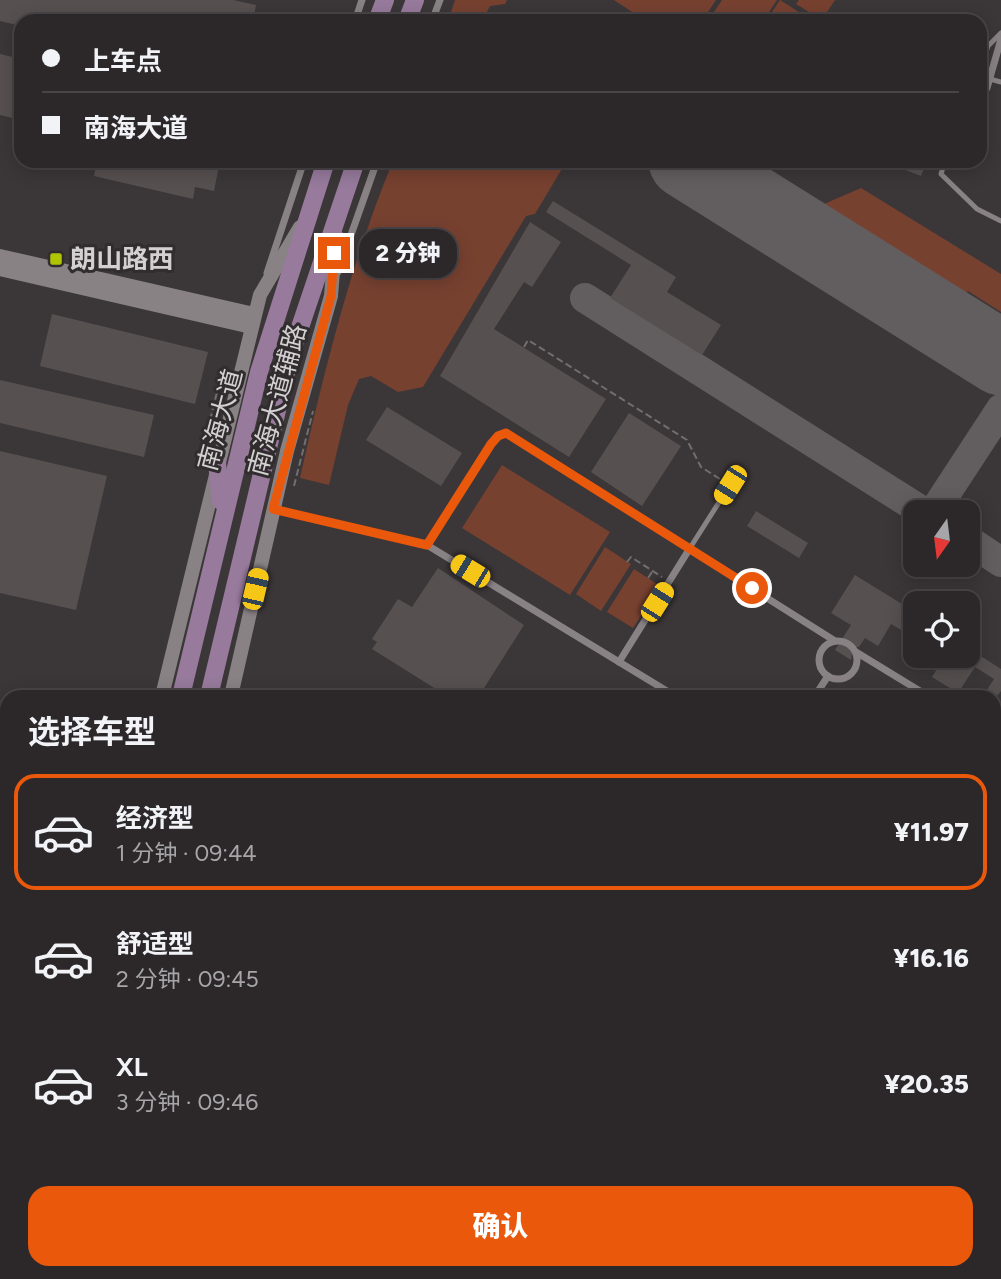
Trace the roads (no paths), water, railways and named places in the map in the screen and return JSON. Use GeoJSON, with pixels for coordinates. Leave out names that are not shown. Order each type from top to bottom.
{"type":"FeatureCollection","features":[{"type":"Feature","properties":{"kind":"main road","name":"南海大道"},"geometry":{"type":"LineString","coordinates":[[182,690],[222,515],[259,372],[323,168]]}},
{"type":"Feature","properties":{"kind":"main road","name":"南海大道"},"geometry":{"type":"LineString","coordinates":[[210,690],[273,420],[338,209],[353,168]]}},
{"type":"Feature","properties":{"kind":"main road","name":"南海大道"},"geometry":{"type":"LineString","coordinates":[[331,296],[338,209]]}},
{"type":"Feature","properties":{"kind":"main road","name":"南海大道辅路"},"geometry":{"type":"LineString","coordinates":[[163,690],[209,462],[260,295],[307,214]]}},
{"type":"Feature","properties":{"kind":"main road"},"geometry":{"type":"LineString","coordinates":[[0,256],[253,321]]}},
{"type":"Feature","properties":{"kind":"main road"},"geometry":{"type":"LineString","coordinates":[[0,269],[253,321]]}},
{"type":"Feature","properties":{"kind":"main road","name":"南海大道辅路"},"geometry":{"type":"LineString","coordinates":[[231,690],[273,509],[331,296]]}},
{"type":"Feature","properties":{"kind":"main road"},"geometry":{"type":"LineString","coordinates":[[209,462],[222,515]]}},
{"type":"Feature","properties":{"kind":"street"},"geometry":{"type":"LineString","coordinates":[[987,88],[1001,39]]}},
{"type":"Feature","properties":{"kind":"street"},"geometry":{"type":"LineString","coordinates":[[260,295],[302,168]]}},
{"type":"Feature","properties":{"kind":"street","name":"南海大道辅路"},"geometry":{"type":"LineString","coordinates":[[331,296],[375,168]]}},
{"type":"Feature","properties":{"kind":"street"},"geometry":{"type":"LineString","coordinates":[[427,545],[491,444],[498,436],[506,433],[835,640],[847,643],[855,651],[918,690]]}},
{"type":"Feature","properties":{"kind":"street"},"geometry":{"type":"LineString","coordinates":[[273,509],[427,545],[664,690]]}},
{"type":"Feature","properties":{"kind":"street"},"geometry":{"type":"LineString","coordinates":[[619,662],[690,548]]}},
{"type":"Feature","properties":{"kind":"street"},"geometry":{"type":"LineString","coordinates":[[835,640],[824,646],[819,656],[820,667],[828,676],[840,679],[851,674],[857,663],[855,651]]}},
{"type":"Feature","properties":{"kind":"street"},"geometry":{"type":"LineString","coordinates":[[819,690],[828,676]]}},
{"type":"Feature","properties":{"kind":"lane"},"geometry":{"type":"LineString","coordinates":[[987,49],[1001,33]]}},
{"type":"Feature","properties":{"kind":"lane"},"geometry":{"type":"LineString","coordinates":[[990,79],[1001,82]]}},
{"type":"Feature","properties":{"kind":"lane"},"geometry":{"type":"LineString","coordinates":[[943,168],[941,174],[976,209],[1001,221]]}},
{"type":"Feature","properties":{"kind":"lane"},"geometry":{"type":"LineString","coordinates":[[690,548],[730,485]]}},
{"type":"Feature","properties":{"kind":"place","name":"朗山路西"},"geometry":{"type":"Point","coordinates":[56,259]}}]}
